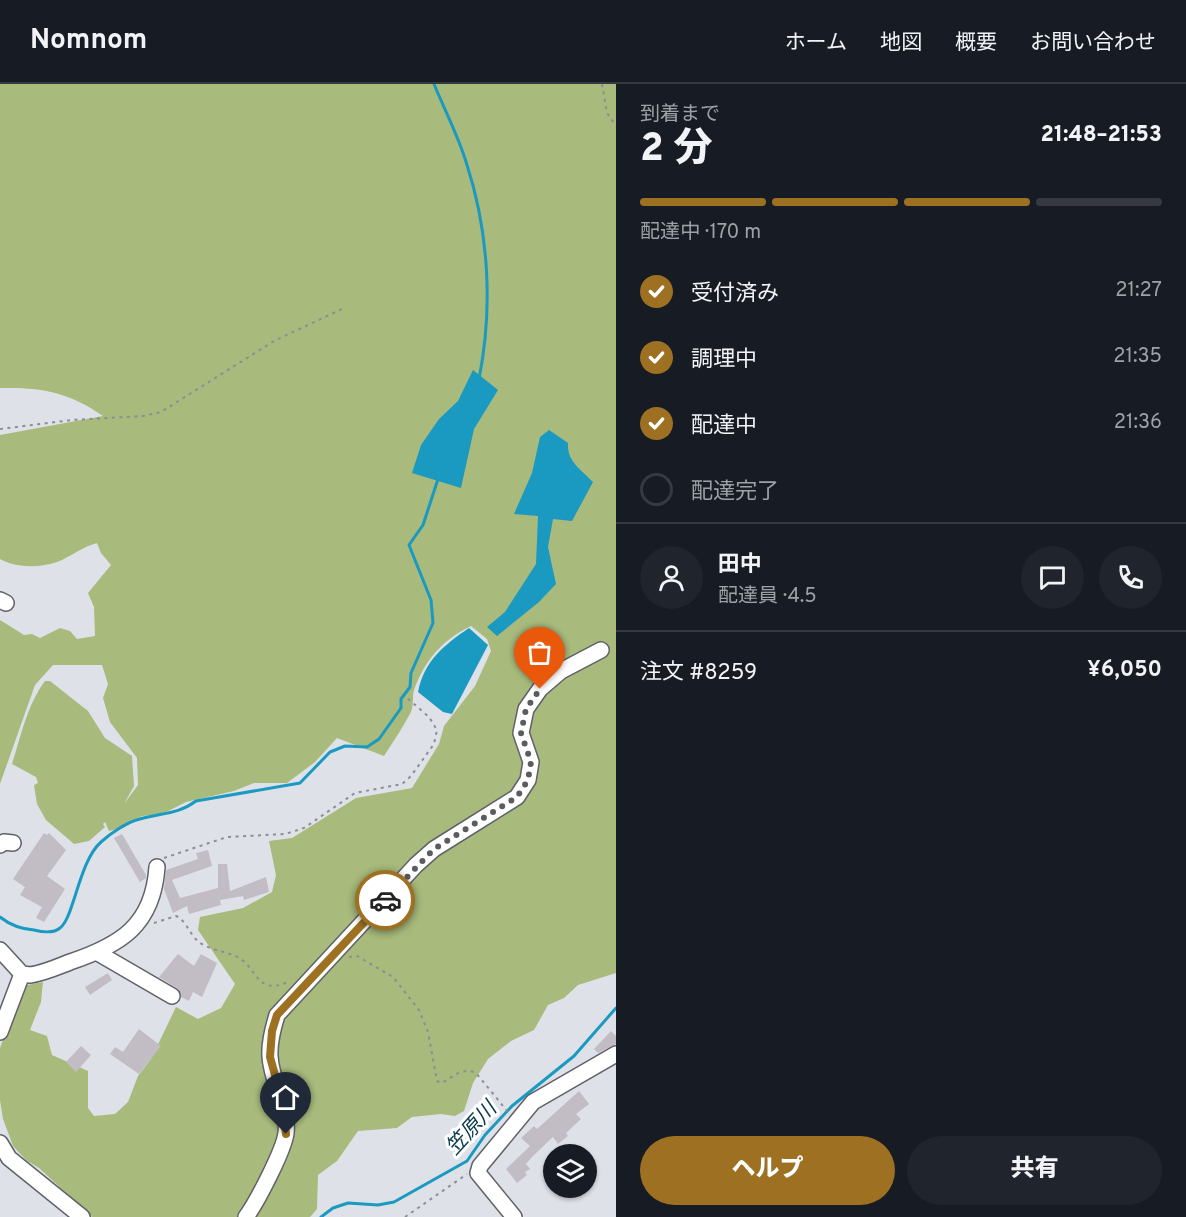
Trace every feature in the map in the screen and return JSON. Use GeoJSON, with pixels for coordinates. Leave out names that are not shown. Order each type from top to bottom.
{"type":"FeatureCollection","features":[{"type":"Feature","properties":{"kind":"street"},"geometry":{"type":"LineString","coordinates":[[246,1217],[255,1204],[286,1134],[281,1097],[270,1057],[272,1031],[277,1015],[416,865],[434,849],[517,797],[528,780],[531,762],[521,733],[526,709],[540,689],[561,671],[602,650]]}},
{"type":"Feature","properties":{"kind":"street"},"geometry":{"type":"LineString","coordinates":[[0,950],[22,974],[38,974],[98,953],[121,941],[148,909],[156,890],[157,867]]}},
{"type":"Feature","properties":{"kind":"street"},"geometry":{"type":"LineString","coordinates":[[98,953],[172,996]]}},
{"type":"Feature","properties":{"kind":"street"},"geometry":{"type":"LineString","coordinates":[[0,1032],[22,974]]}},
{"type":"Feature","properties":{"kind":"street"},"geometry":{"type":"LineString","coordinates":[[514,1217],[478,1173],[480,1166],[533,1102],[616,1054]]}},
{"type":"Feature","properties":{"kind":"street"},"geometry":{"type":"LineString","coordinates":[[0,1143],[9,1158],[82,1217]]}},
{"type":"Feature","properties":{"kind":"path"},"geometry":{"type":"LineString","coordinates":[[602,84],[607,113],[616,126]]}},
{"type":"Feature","properties":{"kind":"path"},"geometry":{"type":"LineString","coordinates":[[0,429],[72,420],[143,416],[161,412],[274,341],[344,308]]}},
{"type":"Feature","properties":{"kind":"path"},"geometry":{"type":"LineString","coordinates":[[157,867],[166,856],[227,837],[285,834],[304,828],[355,793],[402,784],[411,776],[434,744],[437,730],[429,717],[406,697]]}},
{"type":"Feature","properties":{"kind":"path"},"geometry":{"type":"LineString","coordinates":[[129,930],[176,916],[184,920],[191,935],[201,944],[243,960],[257,980],[269,986],[292,981]]}},
{"type":"Feature","properties":{"kind":"path"},"geometry":{"type":"LineString","coordinates":[[344,958],[357,956],[393,977],[405,990],[424,1019],[433,1050],[437,1081],[442,1083],[465,1070],[476,1073],[503,1108],[517,1120]]}},
{"type":"Feature","properties":{"kind":"path"},"geometry":{"type":"LineString","coordinates":[[405,1217],[457,1179],[469,1173],[478,1173]]}},
{"type":"Feature","properties":{"kind":"green space"},"geometry":{"type":"Polygon","coordinates":[[[0,84],[616,84],[616,973],[578,985],[564,998],[548,1005],[534,1030],[511,1041],[488,1059],[473,1083],[464,1111],[455,1116],[441,1114],[412,1117],[397,1128],[358,1131],[337,1161],[318,1175],[317,1209],[310,1217],[92,1217],[13,1146],[3,1119],[0,1100],[0,1048],[22,986],[43,982],[41,1002],[30,1030],[47,1036],[52,1055],[88,1071],[88,1108],[94,1116],[115,1114],[128,1102],[138,1076],[151,1059],[176,1007],[198,1019],[221,1008],[235,984],[198,930],[200,917],[243,908],[272,892],[276,875],[269,841],[292,838],[356,798],[412,788],[439,744],[444,726],[475,686],[491,651],[487,639],[471,626],[443,644],[423,669],[414,690],[411,712],[384,756],[337,738],[315,762],[287,783],[254,783],[234,791],[186,802],[162,814],[142,816],[123,828],[109,831],[105,822],[103,824],[105,827],[89,841],[74,844],[46,820],[37,804],[34,785],[38,783],[36,777],[12,764],[29,710],[45,681],[50,681],[88,711],[105,738],[132,756],[134,786],[124,804],[138,785],[137,758],[110,722],[103,698],[108,684],[102,665],[53,665],[35,685],[0,784],[0,620],[24,635],[32,634],[40,638],[60,628],[70,631],[77,639],[95,636],[94,607],[88,593],[111,565],[101,553],[97,543],[57,562],[43,565],[28,566],[0,559],[0,435],[103,416],[66,396],[42,390],[0,388],[0,84]]]}},
{"type":"Feature","properties":{"kind":"water"},"geometry":{"type":"Polygon","coordinates":[[[473,370],[498,390],[474,429],[461,488],[412,473],[421,445],[439,419],[458,401],[473,370]]]}},
{"type":"Feature","properties":{"kind":"water"},"geometry":{"type":"Polygon","coordinates":[[[549,430],[568,443],[572,460],[593,482],[572,521],[553,519],[548,547],[556,584],[539,602],[497,636],[487,627],[505,612],[536,564],[538,516],[514,514],[532,473],[540,437],[549,430]]]}},
{"type":"Feature","properties":{"kind":"water"},"geometry":{"type":"Polygon","coordinates":[[[469,628],[488,645],[452,714],[443,712],[418,692],[421,681],[436,655],[469,628]]]}},
{"type":"Feature","properties":{"kind":"building"},"geometry":{"type":"Polygon","coordinates":[[[44,833],[47,835],[49,833],[66,850],[47,876],[65,889],[44,922],[36,918],[42,907],[20,895],[25,887],[13,879],[44,833]]]}},
{"type":"Feature","properties":{"kind":"building"},"geometry":{"type":"Polygon","coordinates":[[[122,834],[146,875],[146,878],[140,882],[114,838],[122,834]]]}},
{"type":"Feature","properties":{"kind":"building"},"geometry":{"type":"Polygon","coordinates":[[[208,850],[212,866],[172,880],[180,898],[218,888],[218,864],[227,864],[230,891],[266,877],[269,892],[244,900],[243,896],[220,900],[221,905],[189,914],[187,906],[173,913],[164,889],[166,870],[198,859],[196,853],[208,850]]]}},
{"type":"Feature","properties":{"kind":"building"},"geometry":{"type":"Polygon","coordinates":[[[178,954],[194,966],[201,954],[217,963],[202,997],[193,992],[189,1001],[181,997],[177,988],[159,977],[178,954]]]}},
{"type":"Feature","properties":{"kind":"building"},"geometry":{"type":"Polygon","coordinates":[[[108,973],[112,980],[90,995],[85,987],[108,973]]]}},
{"type":"Feature","properties":{"kind":"building"},"geometry":{"type":"Polygon","coordinates":[[[139,1029],[161,1046],[139,1074],[110,1054],[115,1047],[123,1052],[139,1029]]]}},
{"type":"Feature","properties":{"kind":"building"},"geometry":{"type":"Polygon","coordinates":[[[611,1031],[616,1036],[616,1044],[598,1053],[594,1049],[611,1031]]]}},
{"type":"Feature","properties":{"kind":"building"},"geometry":{"type":"Polygon","coordinates":[[[81,1046],[91,1055],[76,1072],[66,1062],[81,1046]]]}},
{"type":"Feature","properties":{"kind":"building"},"geometry":{"type":"Polygon","coordinates":[[[579,1091],[589,1104],[576,1114],[581,1119],[566,1133],[568,1136],[558,1144],[553,1137],[543,1144],[526,1164],[530,1169],[525,1172],[527,1175],[517,1183],[506,1169],[530,1146],[521,1138],[534,1126],[537,1129],[579,1091]]]}},
{"type":"Feature","properties":{"kind":"waterway"},"geometry":{"type":"LineString","coordinates":[[434,84],[464,155],[480,217],[487,298],[479,379]]}},
{"type":"Feature","properties":{"kind":"waterway"},"geometry":{"type":"LineString","coordinates":[[0,917],[25,929],[47,932],[57,930],[65,922],[93,851],[119,828],[135,820],[169,813],[196,801],[300,783],[330,752],[345,746],[367,747],[379,739],[401,708],[401,699],[410,687],[411,673],[433,623],[431,600],[409,545],[423,525],[438,479]]}},
{"type":"Feature","properties":{"kind":"waterway","name":"笠原川"},"geometry":{"type":"LineString","coordinates":[[321,1217],[333,1208],[348,1203],[378,1205],[394,1202],[467,1161],[485,1135],[512,1106],[574,1056],[616,1008]]}},
{"type":"Feature","properties":{"kind":"way so far"},"geometry":{"type":"LineString","coordinates":[[385,900],[416,865],[434,849],[488,813],[517,797],[528,780],[531,762],[521,733],[526,709],[540,689]]}},
{"type":"Feature","properties":{"kind":"route"},"geometry":{"type":"LineString","coordinates":[[286,1134],[285,1116],[270,1057],[272,1031],[277,1015],[339,946],[385,900]]}}]}
